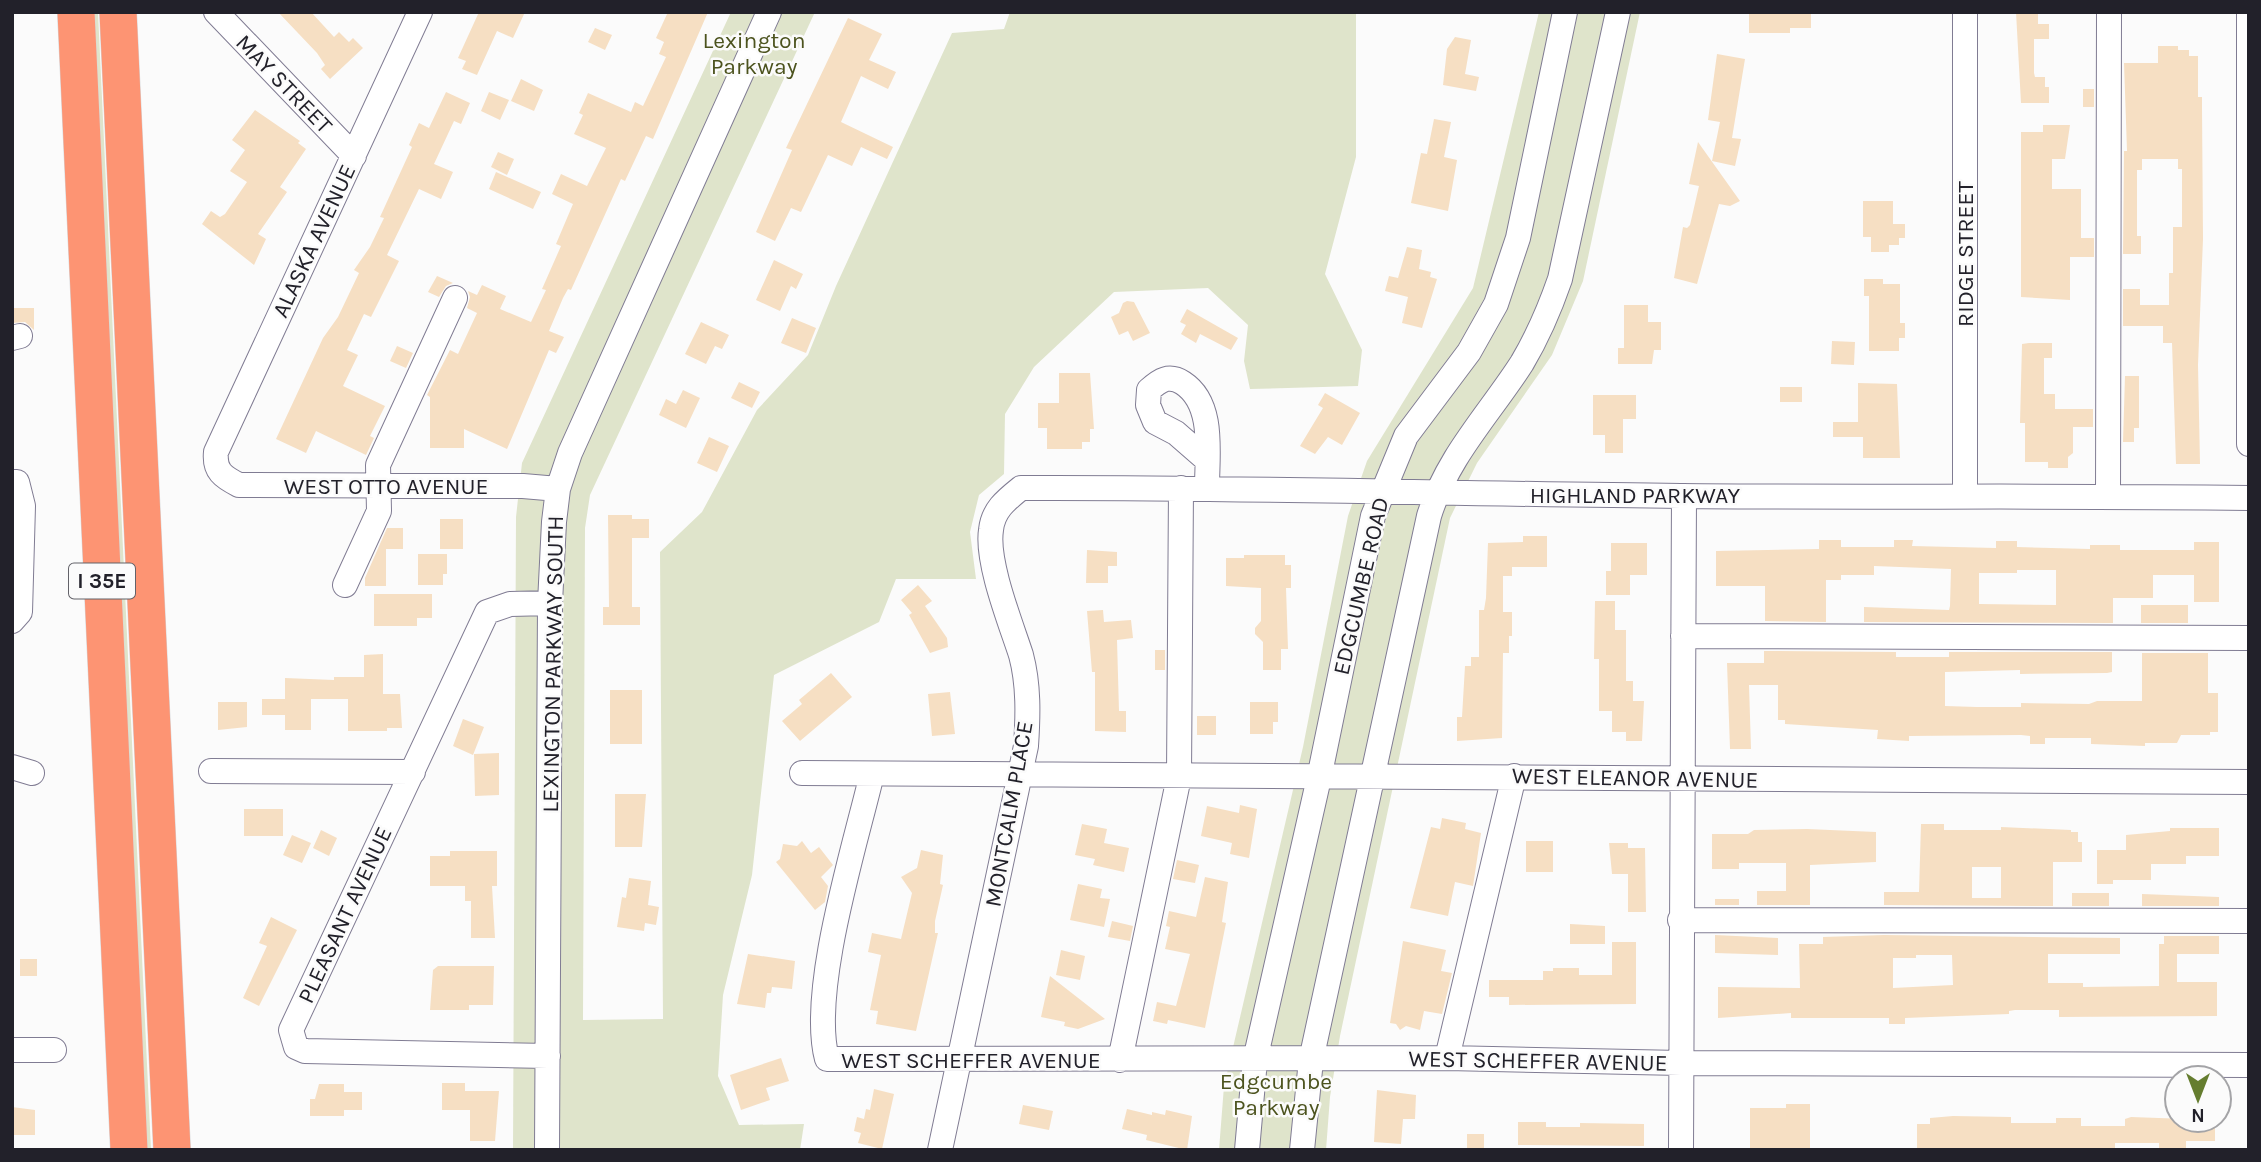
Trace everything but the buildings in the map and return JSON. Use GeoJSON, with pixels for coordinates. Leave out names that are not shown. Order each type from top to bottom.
{"type":"FeatureCollection","features":[{"type":"Feature","properties":{"kind":"highway","name":"I 35E"},"geometry":{"type":"LineString","coordinates":[[76,12],[129,1150]]}},
{"type":"Feature","properties":{"kind":"highway","name":"I 35E"},"geometry":{"type":"LineString","coordinates":[[118,12],[172,1150]]}},
{"type":"Feature","properties":{"kind":"highway"},"geometry":{"type":"LineString","coordinates":[[128,199],[134,12]]}},
{"type":"Feature","properties":{"kind":"street","name":"MAY STREET"},"geometry":{"type":"LineString","coordinates":[[216,12],[354,156]]}},
{"type":"Feature","properties":{"kind":"street","name":"ALASKA AVENUE"},"geometry":{"type":"LineString","coordinates":[[218,470],[216,452],[420,12]]}},
{"type":"Feature","properties":{"kind":"street","name":"LEXINGTON PARKWAY SOUTH"},"geometry":{"type":"LineString","coordinates":[[547,1150],[550,603],[558,489],[570,453],[769,12]]}},
{"type":"Feature","properties":{"kind":"street","name":"EDGCUMBE ROAD"},"geometry":{"type":"LineString","coordinates":[[1247,1150],[1255,1060],[1319,778],[1373,516],[1406,436],[1469,352],[1496,304],[1518,238],[1565,12]]}},
{"type":"Feature","properties":{"kind":"street"},"geometry":{"type":"LineString","coordinates":[[1302,1150],[1311,1060],[1436,493],[1458,453],[1521,363],[1552,304],[1560,279],[1618,12]]}},
{"type":"Feature","properties":{"kind":"street","name":"RIDGE STREET"},"geometry":{"type":"LineString","coordinates":[[1965,12],[1965,495]]}},
{"type":"Feature","properties":{"kind":"street"},"geometry":{"type":"LineString","coordinates":[[2108,497],[2109,12]]}},
{"type":"Feature","properties":{"kind":"street"},"geometry":{"type":"LineString","coordinates":[[2249,12],[2249,444]]}},
{"type":"Feature","properties":{"kind":"street"},"geometry":{"type":"LineString","coordinates":[[345,585],[379,511],[378,465],[455,298]]}},
{"type":"Feature","properties":{"kind":"street"},"geometry":{"type":"LineString","coordinates":[[1207,460],[1207,487]]}},
{"type":"Feature","properties":{"kind":"street","name":"WEST OTTO AVENUE"},"geometry":{"type":"LineString","coordinates":[[218,470],[239,485],[523,486],[558,489]]}},
{"type":"Feature","properties":{"kind":"street"},"geometry":{"type":"LineString","coordinates":[[12,621],[20,612],[23,506],[15,482]]}},
{"type":"Feature","properties":{"kind":"street","name":"HIGHLAND PARKWAY"},"geometry":{"type":"LineString","coordinates":[[1021,488],[1207,487],[1381,493],[1684,496],[2249,498]]}},
{"type":"Feature","properties":{"kind":"street","name":"MONTCALM PLACE"},"geometry":{"type":"LineString","coordinates":[[940,1150],[1021,775],[1028,719],[1027,691],[995,564],[990,531],[998,507],[1021,488]]}},
{"type":"Feature","properties":{"kind":"street"},"geometry":{"type":"LineString","coordinates":[[1120,1060],[1179,777],[1181,488]]}},
{"type":"Feature","properties":{"kind":"street"},"geometry":{"type":"LineString","coordinates":[[1681,1150],[1684,496]]}},
{"type":"Feature","properties":{"kind":"street","name":"PLEASANT AVENUE"},"geometry":{"type":"LineString","coordinates":[[548,1056],[305,1051],[296,1047],[291,1038],[291,1030],[487,612],[510,604],[550,603]]}},
{"type":"Feature","properties":{"kind":"street"},"geometry":{"type":"LineString","coordinates":[[1683,636],[2249,638]]}},
{"type":"Feature","properties":{"kind":"street"},"geometry":{"type":"LineString","coordinates":[[211,771],[413,772]]}},
{"type":"Feature","properties":{"kind":"street","name":"WEST ELEANOR AVENUE"},"geometry":{"type":"LineString","coordinates":[[802,773],[1319,778],[1374,774],[1683,779],[2249,782]]}},
{"type":"Feature","properties":{"kind":"street","name":"WEST SCHEFFER AVENUE"},"geometry":{"type":"LineString","coordinates":[[872,774],[835,934],[821,1024],[827,1059],[1447,1058],[1681,1063],[2249,1065]]}},
{"type":"Feature","properties":{"kind":"street"},"geometry":{"type":"LineString","coordinates":[[1447,1058],[1514,776]]}},
{"type":"Feature","properties":{"kind":"street"},"geometry":{"type":"LineString","coordinates":[[1680,920],[2249,921]]}},
{"type":"Feature","properties":{"kind":"street"},"geometry":{"type":"LineString","coordinates":[[12,1050],[54,1050]]}},
{"type":"Feature","properties":{"kind":"green space"},"geometry":{"type":"Polygon","coordinates":[[[91,12],[98,12],[151,1150],[144,1150],[91,12]]]}},
{"type":"Feature","properties":{"kind":"green space","name":"Lexington Parkway"},"geometry":{"type":"Polygon","coordinates":[[[731,12],[815,12],[590,495],[585,528],[583,1020],[663,1019],[660,552],[702,512],[757,410],[808,355],[836,286],[952,33],[1004,29],[1010,12],[1356,12],[1356,157],[1325,274],[1362,350],[1358,386],[1250,389],[1244,361],[1248,325],[1208,288],[1114,292],[1034,367],[1005,414],[1004,474],[979,495],[970,532],[976,579],[896,579],[879,622],[774,675],[752,875],[723,995],[718,1076],[739,1125],[804,1124],[800,1150],[513,1150],[516,517],[522,463],[731,12]]]}},
{"type":"Feature","properties":{"kind":"green space","name":"Edgcumbe Parkway"},"geometry":{"type":"Polygon","coordinates":[[[1539,12],[1640,12],[1583,281],[1552,355],[1477,463],[1450,518],[1340,1036],[1330,1097],[1326,1150],[1219,1150],[1224,1086],[1303,747],[1348,516],[1367,461],[1473,288],[1539,12]]]}}]}
